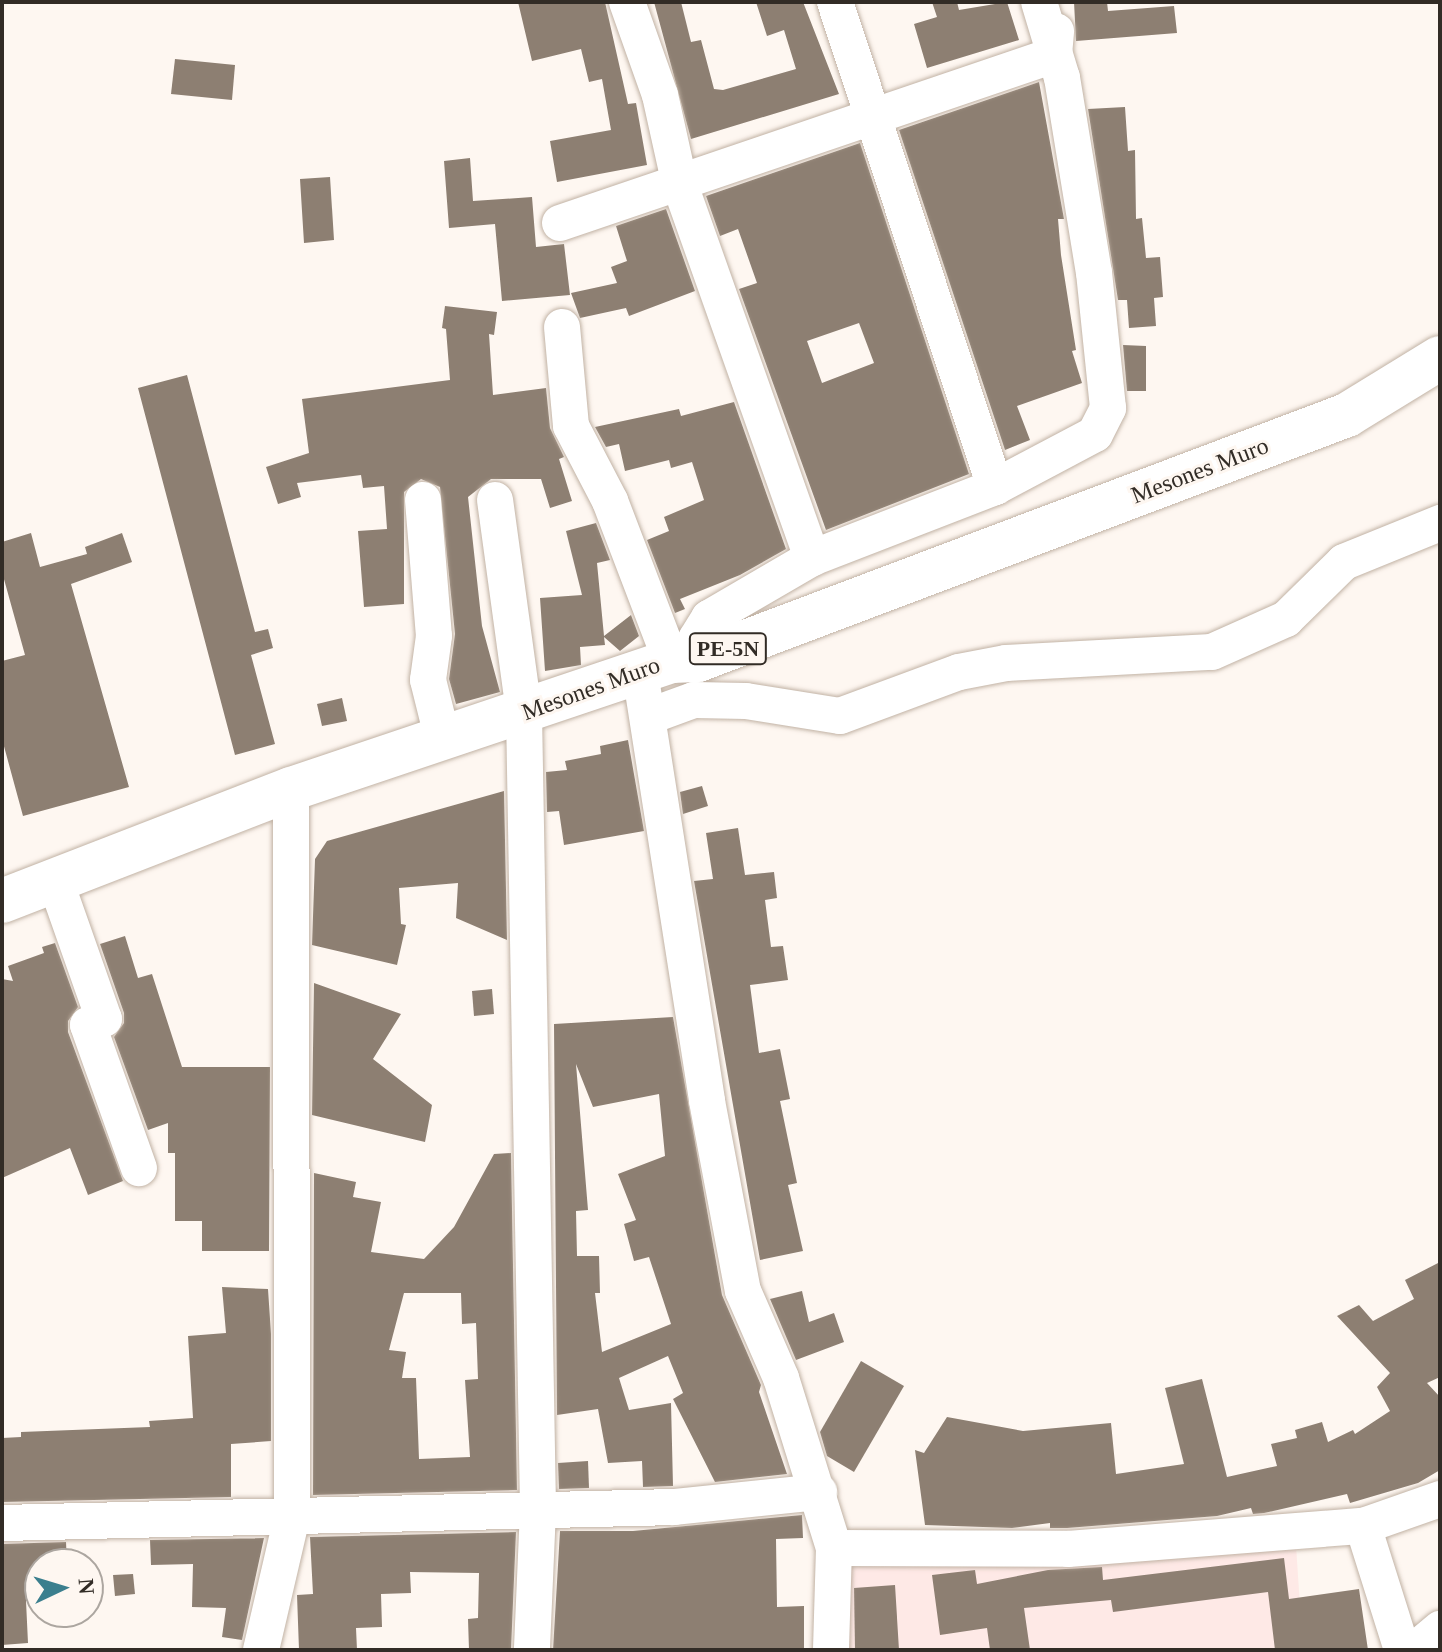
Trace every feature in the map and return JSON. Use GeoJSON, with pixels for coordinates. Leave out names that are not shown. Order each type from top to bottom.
{"type":"FeatureCollection","features":[{"type":"Feature","properties":{"kind":"highway","name":"Mesones Muro"},"geometry":{"type":"LineString","coordinates":[[2,901],[291,789],[670,664],[1347,415],[1440,358]]}},
{"type":"Feature","properties":{"kind":"street"},"geometry":{"type":"LineString","coordinates":[[835,2],[995,487]]}},
{"type":"Feature","properties":{"kind":"street"},"geometry":{"type":"LineString","coordinates":[[831,1650],[834,1548],[781,1378],[743,1291],[707,1101],[650,716],[670,664],[696,639],[709,618],[812,558],[995,487],[1095,434],[1108,408],[1094,273],[1054,55],[1039,2]]}},
{"type":"Feature","properties":{"kind":"street"},"geometry":{"type":"LineString","coordinates":[[1054,55],[1059,2]]}},
{"type":"Feature","properties":{"kind":"street"},"geometry":{"type":"LineString","coordinates":[[628,3],[660,95],[680,185],[812,558]]}},
{"type":"Feature","properties":{"kind":"street"},"geometry":{"type":"LineString","coordinates":[[560,223],[680,185],[1054,55]]}},
{"type":"Feature","properties":{"kind":"street"},"geometry":{"type":"LineString","coordinates":[[562,327],[571,426],[610,501],[670,664]]}},
{"type":"Feature","properties":{"kind":"street"},"geometry":{"type":"LineString","coordinates":[[423,500],[434,636],[428,680],[443,740]]}},
{"type":"Feature","properties":{"kind":"street"},"geometry":{"type":"LineString","coordinates":[[495,500],[524,713],[538,1510],[532,1650]]}},
{"type":"Feature","properties":{"kind":"street"},"geometry":{"type":"LineString","coordinates":[[650,716],[694,700],[746,701],[840,716],[899,691],[1006,663],[1212,652],[1286,619],[1344,562],[1440,523]]}},
{"type":"Feature","properties":{"kind":"street"},"geometry":{"type":"LineString","coordinates":[[261,1650],[292,1517],[291,789]]}},
{"type":"Feature","properties":{"kind":"street"},"geometry":{"type":"LineString","coordinates":[[55,880],[104,1019],[88,1025],[139,1168]]}},
{"type":"Feature","properties":{"kind":"street"},"geometry":{"type":"LineString","coordinates":[[2,1523],[674,1507],[819,1492]]}},
{"type":"Feature","properties":{"kind":"street"},"geometry":{"type":"LineString","coordinates":[[834,1548],[1068,1549],[1363,1526],[1440,1499]]}},
{"type":"Feature","properties":{"kind":"street"},"geometry":{"type":"LineString","coordinates":[[1363,1526],[1402,1650]]}},
{"type":"Feature","properties":{"kind":"street"},"geometry":{"type":"LineString","coordinates":[[1415,1650],[1440,1629]]}},
{"type":"Feature","properties":{"kind":"shaded area"},"geometry":{"type":"Polygon","coordinates":[[[1296,1546],[1303,1650],[848,1650],[849,1566],[1296,1546]]]}},
{"type":"Feature","properties":{"kind":"building"},"geometry":{"type":"Polygon","coordinates":[[[518,2],[605,2],[628,104],[636,103],[647,165],[557,182],[550,141],[611,130],[602,79],[589,82],[581,49],[532,61],[518,2]]]}},
{"type":"Feature","properties":{"kind":"building"},"geometry":{"type":"Polygon","coordinates":[[[654,2],[681,2],[691,42],[701,40],[714,89],[723,90],[796,69],[784,30],[767,36],[756,2],[803,2],[839,94],[691,139],[654,2]]]}},
{"type":"Feature","properties":{"kind":"building"},"geometry":{"type":"Polygon","coordinates":[[[932,2],[957,2],[959,10],[1007,2],[1019,40],[927,68],[914,24],[937,17],[932,2]]]}},
{"type":"Feature","properties":{"kind":"building"},"geometry":{"type":"Polygon","coordinates":[[[1074,2],[1107,2],[1108,11],[1174,6],[1177,33],[1076,41],[1074,2]]]}},
{"type":"Feature","properties":{"kind":"building"},"geometry":{"type":"Polygon","coordinates":[[[175,59],[235,65],[232,100],[171,94],[175,59]]]}},
{"type":"Feature","properties":{"kind":"building"},"geometry":{"type":"Polygon","coordinates":[[[1039,82],[1064,219],[1058,219],[1076,350],[1072,351],[1082,383],[1017,406],[1030,440],[1005,450],[899,130],[1039,82]]]}},
{"type":"Feature","properties":{"kind":"building"},"geometry":{"type":"Polygon","coordinates":[[[1125,107],[1128,151],[1135,150],[1136,219],[1142,218],[1146,258],[1160,257],[1163,297],[1154,298],[1156,326],[1129,328],[1127,300],[1118,300],[1088,109],[1125,107]]]}},
{"type":"Feature","properties":{"kind":"building"},"geometry":{"type":"Polygon","coordinates":[[[860,143],[969,474],[826,530],[739,289],[757,283],[738,229],[720,236],[706,196],[860,143]],[[859,323],[807,341],[822,383],[874,363],[859,323]]]}},
{"type":"Feature","properties":{"kind":"building"},"geometry":{"type":"Polygon","coordinates":[[[470,158],[473,201],[532,197],[536,247],[564,244],[570,295],[502,301],[495,224],[449,228],[444,161],[470,158]]]}},
{"type":"Feature","properties":{"kind":"building"},"geometry":{"type":"Polygon","coordinates":[[[330,177],[334,240],[304,243],[300,179],[330,177]]]}},
{"type":"Feature","properties":{"kind":"building"},"geometry":{"type":"Polygon","coordinates":[[[666,209],[695,291],[629,316],[626,308],[580,318],[571,293],[617,283],[611,267],[627,261],[616,226],[666,209]]]}},
{"type":"Feature","properties":{"kind":"building"},"geometry":{"type":"Polygon","coordinates":[[[445,306],[497,312],[494,335],[489,334],[493,395],[546,388],[550,428],[564,457],[559,459],[572,501],[550,508],[541,479],[491,479],[468,497],[482,626],[500,692],[456,704],[449,679],[455,634],[440,487],[421,479],[404,492],[404,604],[364,607],[358,531],[387,529],[384,486],[363,488],[361,475],[297,483],[301,497],[278,504],[266,467],[309,453],[302,399],[450,380],[446,329],[442,328],[445,306]]]}},
{"type":"Feature","properties":{"kind":"building"},"geometry":{"type":"Polygon","coordinates":[[[1123,345],[1146,346],[1146,391],[1127,391],[1123,345]]]}},
{"type":"Feature","properties":{"kind":"building"},"geometry":{"type":"Polygon","coordinates":[[[187,375],[255,632],[268,629],[273,648],[251,655],[275,744],[235,755],[138,388],[187,375]]]}},
{"type":"Feature","properties":{"kind":"building"},"geometry":{"type":"Polygon","coordinates":[[[734,402],[786,549],[740,575],[680,599],[685,609],[675,613],[647,540],[669,531],[664,517],[704,500],[692,462],[671,468],[669,460],[625,471],[619,444],[606,447],[595,427],[679,409],[681,416],[734,402]]]}},
{"type":"Feature","properties":{"kind":"building"},"geometry":{"type":"Polygon","coordinates":[[[596,523],[610,560],[597,563],[604,636],[631,615],[639,636],[620,651],[604,637],[605,645],[580,647],[581,665],[545,671],[540,598],[582,595],[566,531],[596,523]]]}},
{"type":"Feature","properties":{"kind":"building"},"geometry":{"type":"Polygon","coordinates":[[[31,533],[40,567],[87,554],[85,547],[122,533],[132,562],[71,584],[129,787],[23,816],[2,739],[2,661],[25,655],[2,572],[2,542],[31,533]]]}},
{"type":"Feature","properties":{"kind":"building"},"geometry":{"type":"Polygon","coordinates":[[[342,698],[347,721],[322,726],[317,704],[342,698]]]}},
{"type":"Feature","properties":{"kind":"building"},"geometry":{"type":"Polygon","coordinates":[[[628,740],[644,831],[564,845],[559,811],[547,812],[546,772],[567,770],[565,761],[601,754],[600,746],[628,740]]]}},
{"type":"Feature","properties":{"kind":"building"},"geometry":{"type":"Polygon","coordinates":[[[702,786],[708,806],[683,814],[680,792],[702,786]]]}},
{"type":"Feature","properties":{"kind":"building"},"geometry":{"type":"Polygon","coordinates":[[[504,791],[507,940],[456,918],[458,883],[399,888],[401,924],[406,925],[397,965],[312,945],[315,859],[327,841],[504,791]]]}},
{"type":"Feature","properties":{"kind":"building"},"geometry":{"type":"Polygon","coordinates":[[[738,828],[745,875],[774,872],[777,898],[765,900],[771,947],[783,946],[788,980],[750,985],[759,1053],[780,1049],[790,1099],[780,1101],[797,1183],[788,1185],[803,1251],[760,1260],[694,881],[713,879],[706,833],[738,828]]]}},
{"type":"Feature","properties":{"kind":"building"},"geometry":{"type":"Polygon","coordinates":[[[125,936],[138,978],[152,974],[182,1067],[270,1067],[269,1251],[202,1251],[202,1221],[175,1221],[175,1153],[168,1153],[168,1123],[148,1130],[114,1037],[124,1023],[124,1013],[100,944],[125,936]]]}},
{"type":"Feature","properties":{"kind":"building"},"geometry":{"type":"Polygon","coordinates":[[[55,943],[78,1007],[68,1021],[68,1032],[123,1181],[88,1195],[70,1148],[2,1178],[2,979],[13,981],[8,966],[44,953],[42,947],[55,943]]]}},
{"type":"Feature","properties":{"kind":"building"},"geometry":{"type":"Polygon","coordinates":[[[314,983],[401,1014],[373,1059],[432,1105],[425,1142],[312,1115],[314,983]]]}},
{"type":"Feature","properties":{"kind":"building"},"geometry":{"type":"Polygon","coordinates":[[[492,989],[494,1014],[474,1016],[472,991],[492,989]]]}},
{"type":"Feature","properties":{"kind":"building"},"geometry":{"type":"Polygon","coordinates":[[[673,1017],[722,1295],[761,1385],[759,1392],[787,1474],[715,1482],[673,1399],[683,1393],[668,1356],[619,1378],[629,1410],[671,1403],[673,1486],[643,1487],[642,1461],[608,1463],[598,1409],[557,1415],[554,1024],[673,1017]],[[576,1064],[588,1210],[576,1211],[577,1256],[599,1256],[600,1293],[595,1293],[602,1352],[671,1324],[649,1257],[634,1261],[624,1224],[636,1220],[618,1174],[665,1156],[659,1094],[593,1107],[576,1064]]]}},
{"type":"Feature","properties":{"kind":"building"},"geometry":{"type":"Polygon","coordinates":[[[511,1153],[517,1490],[313,1495],[314,1173],[356,1182],[353,1197],[381,1202],[371,1252],[424,1259],[454,1227],[494,1154],[511,1153]],[[404,1293],[389,1350],[406,1352],[402,1378],[416,1378],[419,1459],[470,1457],[465,1380],[478,1379],[476,1323],[462,1324],[461,1293],[404,1293]]]}},
{"type":"Feature","properties":{"kind":"building"},"geometry":{"type":"Polygon","coordinates":[[[1440,1262],[1440,1377],[1427,1383],[1440,1397],[1440,1470],[1418,1483],[1350,1503],[1347,1494],[1253,1514],[1251,1508],[1217,1516],[1067,1528],[1050,1528],[1050,1523],[1012,1528],[925,1525],[915,1450],[924,1453],[947,1417],[1023,1431],[1111,1423],[1116,1474],[1184,1464],[1165,1388],[1202,1379],[1227,1477],[1277,1466],[1271,1444],[1297,1438],[1295,1430],[1322,1422],[1328,1442],[1353,1430],[1355,1434],[1390,1411],[1377,1387],[1390,1373],[1337,1316],[1359,1305],[1373,1321],[1414,1299],[1405,1280],[1440,1262]]]}},
{"type":"Feature","properties":{"kind":"building"},"geometry":{"type":"Polygon","coordinates":[[[222,1287],[268,1289],[271,1334],[271,1441],[231,1444],[231,1497],[2,1502],[2,1438],[21,1437],[21,1432],[150,1427],[149,1421],[193,1418],[188,1336],[226,1333],[222,1287]]]}},
{"type":"Feature","properties":{"kind":"building"},"geometry":{"type":"Polygon","coordinates":[[[802,1291],[809,1322],[834,1313],[844,1342],[796,1360],[770,1299],[802,1291]]]}},
{"type":"Feature","properties":{"kind":"building"},"geometry":{"type":"Polygon","coordinates":[[[861,1361],[904,1386],[854,1472],[827,1456],[820,1432],[861,1361]]]}},
{"type":"Feature","properties":{"kind":"building"},"geometry":{"type":"Polygon","coordinates":[[[588,1461],[589,1488],[559,1489],[558,1463],[588,1461]]]}},
{"type":"Feature","properties":{"kind":"building"},"geometry":{"type":"Polygon","coordinates":[[[802,1515],[803,1538],[776,1539],[777,1607],[804,1606],[804,1650],[553,1650],[560,1531],[633,1531],[802,1515]]]}},
{"type":"Feature","properties":{"kind":"building"},"geometry":{"type":"Polygon","coordinates":[[[516,1532],[511,1650],[469,1650],[468,1619],[478,1618],[479,1573],[410,1572],[411,1593],[381,1594],[382,1627],[356,1628],[357,1650],[299,1650],[297,1595],[313,1594],[310,1537],[516,1532]]]}},
{"type":"Feature","properties":{"kind":"building"},"geometry":{"type":"Polygon","coordinates":[[[264,1538],[242,1640],[222,1637],[226,1608],[192,1607],[193,1564],[151,1565],[150,1540],[264,1538]]]}},
{"type":"Feature","properties":{"kind":"building"},"geometry":{"type":"Polygon","coordinates":[[[66,1542],[66,1548],[24,1548],[24,1628],[27,1628],[28,1643],[2,1645],[2,1544],[66,1542]]]}},
{"type":"Feature","properties":{"kind":"building"},"geometry":{"type":"Polygon","coordinates":[[[1284,1558],[1289,1599],[1359,1589],[1368,1650],[1275,1650],[1268,1592],[1113,1612],[1111,1600],[1024,1608],[1030,1650],[990,1650],[987,1628],[940,1635],[932,1575],[975,1570],[977,1584],[1048,1570],[1102,1567],[1103,1580],[1284,1558]]]}},
{"type":"Feature","properties":{"kind":"building"},"geometry":{"type":"Polygon","coordinates":[[[133,1574],[135,1594],[115,1596],[113,1575],[133,1574]]]}},
{"type":"Feature","properties":{"kind":"building"},"geometry":{"type":"Polygon","coordinates":[[[895,1585],[899,1650],[855,1650],[854,1588],[895,1585]]]}}]}
